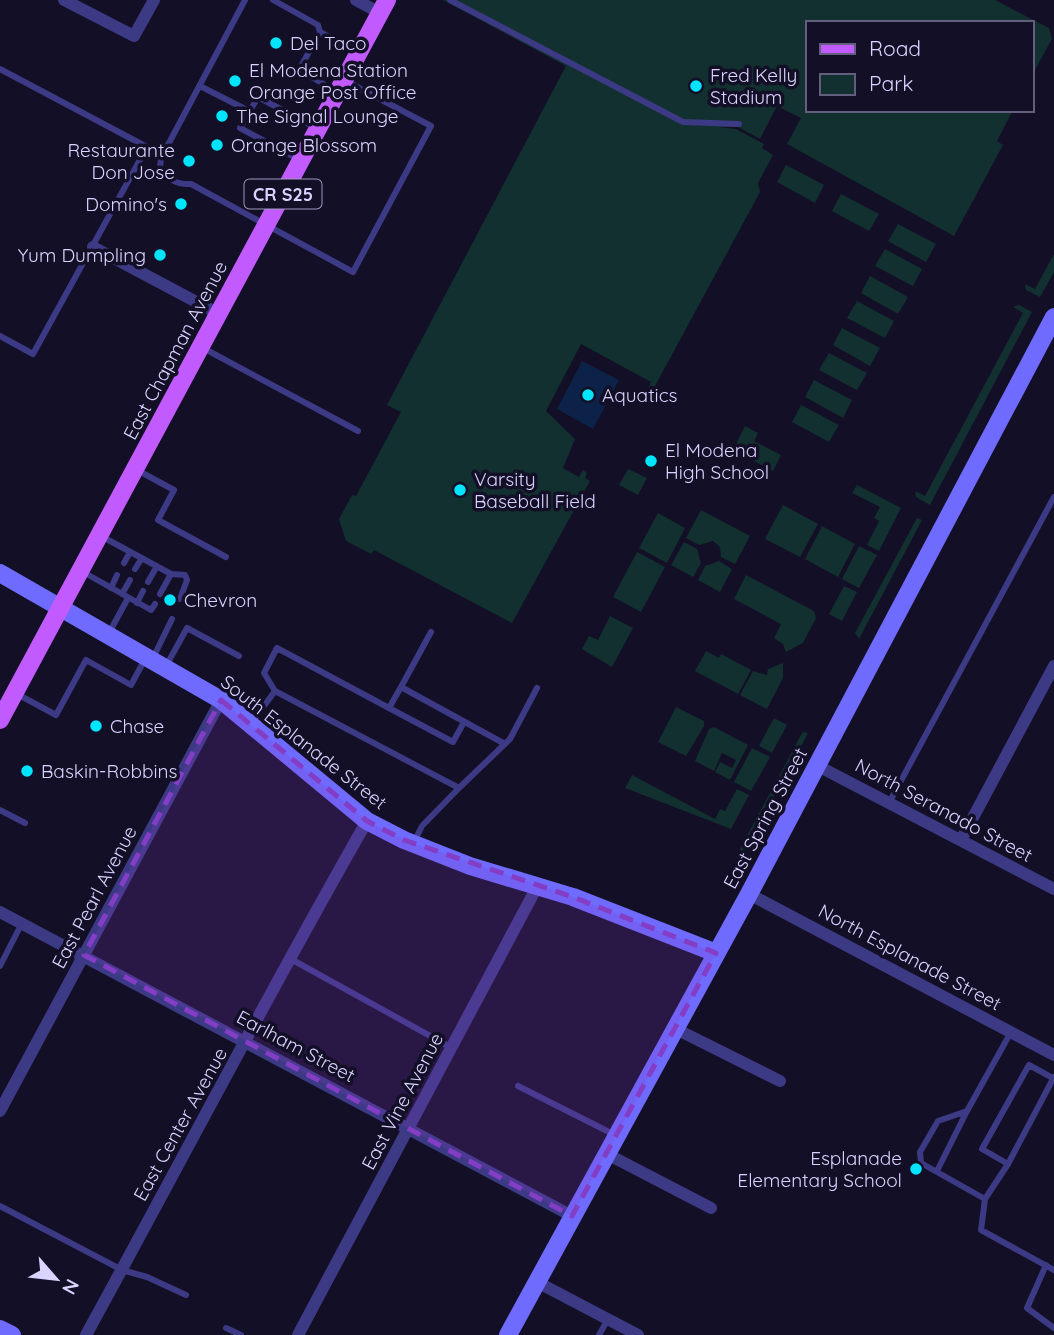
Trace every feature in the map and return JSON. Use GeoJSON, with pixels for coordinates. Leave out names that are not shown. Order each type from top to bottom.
{"type":"FeatureCollection","features":[{"type":"Feature","properties":{"kind":"main road","name":"East Chapman Avenue"},"geometry":{"type":"LineString","coordinates":[[0,720],[384,6]]}},
{"type":"Feature","properties":{"kind":"street"},"geometry":{"type":"LineString","coordinates":[[64,0],[134,36],[154,0]]}},
{"type":"Feature","properties":{"kind":"street"},"geometry":{"type":"LineString","coordinates":[[356,0],[384,6]]}},
{"type":"Feature","properties":{"kind":"street"},"geometry":{"type":"LineString","coordinates":[[93,247],[219,314]]}},
{"type":"Feature","properties":{"kind":"street","name":"East Spring Street"},"geometry":{"type":"LineString","coordinates":[[508,1335],[749,894],[1054,317]]}},
{"type":"Feature","properties":{"kind":"street","name":"South Esplanade Street"},"geometry":{"type":"LineString","coordinates":[[0,573],[222,700],[367,821],[413,844],[470,866],[538,886],[716,953]]}},
{"type":"Feature","properties":{"kind":"street"},"geometry":{"type":"LineString","coordinates":[[961,841],[1054,666]]}},
{"type":"Feature","properties":{"kind":"street","name":"East Pearl Avenue"},"geometry":{"type":"LineString","coordinates":[[0,1111],[222,700]]}},
{"type":"Feature","properties":{"kind":"street","name":"North Seranado Street"},"geometry":{"type":"LineString","coordinates":[[816,765],[1054,889]]}},
{"type":"Feature","properties":{"kind":"street","name":"East Center Avenue"},"geometry":{"type":"LineString","coordinates":[[86,1335],[289,958],[367,821]]}},
{"type":"Feature","properties":{"kind":"street","name":"East Vine Avenue"},"geometry":{"type":"LineString","coordinates":[[298,1335],[538,886]]}},
{"type":"Feature","properties":{"kind":"street","name":"North Esplanade Street"},"geometry":{"type":"LineString","coordinates":[[749,894],[1054,1055]]}},
{"type":"Feature","properties":{"kind":"street","name":"Earlham Street"},"geometry":{"type":"LineString","coordinates":[[0,912],[572,1216]]}},
{"type":"Feature","properties":{"kind":"street"},"geometry":{"type":"LineString","coordinates":[[674,1028],[780,1081]]}},
{"type":"Feature","properties":{"kind":"street"},"geometry":{"type":"LineString","coordinates":[[607,1154],[711,1208]]}},
{"type":"Feature","properties":{"kind":"street"},"geometry":{"type":"LineString","coordinates":[[537,1282],[638,1335]]}},
{"type":"Feature","properties":{"kind":"street"},"geometry":{"type":"LineString","coordinates":[[0,1329],[12,1335]]}},
{"type":"Feature","properties":{"kind":"lane"},"geometry":{"type":"LineString","coordinates":[[245,0],[161,159],[160,168],[166,177],[182,184],[191,184],[353,272],[431,126],[299,70],[320,32],[318,25],[273,0]]}},
{"type":"Feature","properties":{"kind":"lane"},"geometry":{"type":"LineString","coordinates":[[450,0],[683,122],[739,124]]}},
{"type":"Feature","properties":{"kind":"lane"},"geometry":{"type":"LineString","coordinates":[[320,32],[359,53]]}},
{"type":"Feature","properties":{"kind":"lane"},"geometry":{"type":"LineString","coordinates":[[0,69],[147,147],[93,247],[80,263],[33,354],[0,336]]}},
{"type":"Feature","properties":{"kind":"lane"},"geometry":{"type":"LineString","coordinates":[[200,86],[250,111]]}},
{"type":"Feature","properties":{"kind":"lane"},"geometry":{"type":"LineString","coordinates":[[301,160],[240,128],[258,97],[318,129]]}},
{"type":"Feature","properties":{"kind":"lane"},"geometry":{"type":"LineString","coordinates":[[201,347],[358,431]]}},
{"type":"Feature","properties":{"kind":"lane"},"geometry":{"type":"LineString","coordinates":[[135,469],[174,490],[158,520],[226,557]]}},
{"type":"Feature","properties":{"kind":"lane"},"geometry":{"type":"LineString","coordinates":[[889,803],[1054,497]]}},
{"type":"Feature","properties":{"kind":"lane"},"geometry":{"type":"LineString","coordinates":[[100,535],[171,574],[185,575],[187,580],[180,599]]}},
{"type":"Feature","properties":{"kind":"lane"},"geometry":{"type":"LineString","coordinates":[[124,563],[130,552]]}},
{"type":"Feature","properties":{"kind":"lane"},"geometry":{"type":"LineString","coordinates":[[135,569],[142,558]]}},
{"type":"Feature","properties":{"kind":"lane"},"geometry":{"type":"LineString","coordinates":[[148,582],[157,566]]}},
{"type":"Feature","properties":{"kind":"lane"},"geometry":{"type":"LineString","coordinates":[[80,571],[151,610],[155,604]]}},
{"type":"Feature","properties":{"kind":"lane"},"geometry":{"type":"LineString","coordinates":[[160,594],[171,574]]}},
{"type":"Feature","properties":{"kind":"lane"},"geometry":{"type":"LineString","coordinates":[[111,588],[117,575]]}},
{"type":"Feature","properties":{"kind":"lane"},"geometry":{"type":"LineString","coordinates":[[108,634],[130,580]]}},
{"type":"Feature","properties":{"kind":"lane"},"geometry":{"type":"LineString","coordinates":[[137,603],[143,591]]}},
{"type":"Feature","properties":{"kind":"lane"},"geometry":{"type":"LineString","coordinates":[[155,660],[172,619]]}},
{"type":"Feature","properties":{"kind":"lane"},"geometry":{"type":"LineString","coordinates":[[15,693],[56,715],[86,660],[131,685],[187,628],[239,656]]}},
{"type":"Feature","properties":{"kind":"lane"},"geometry":{"type":"LineString","coordinates":[[389,708],[431,632]]}},
{"type":"Feature","properties":{"kind":"lane"},"geometry":{"type":"LineString","coordinates":[[459,788],[275,691],[264,673],[277,648],[453,743],[464,722]]}},
{"type":"Feature","properties":{"kind":"lane"},"geometry":{"type":"LineString","coordinates":[[401,687],[505,744]]}},
{"type":"Feature","properties":{"kind":"lane"},"geometry":{"type":"LineString","coordinates":[[413,844],[422,826],[505,744],[537,688]]}},
{"type":"Feature","properties":{"kind":"lane"},"geometry":{"type":"LineString","coordinates":[[251,724],[275,691]]}},
{"type":"Feature","properties":{"kind":"lane"},"geometry":{"type":"LineString","coordinates":[[0,810],[25,823]]}},
{"type":"Feature","properties":{"kind":"lane"},"geometry":{"type":"LineString","coordinates":[[0,966],[22,923]]}},
{"type":"Feature","properties":{"kind":"lane"},"geometry":{"type":"LineString","coordinates":[[289,958],[452,1048]]}},
{"type":"Feature","properties":{"kind":"lane"},"geometry":{"type":"LineString","coordinates":[[937,1171],[1011,1032]]}},
{"type":"Feature","properties":{"kind":"lane"},"geometry":{"type":"LineString","coordinates":[[1008,1164],[982,1149],[1029,1066],[1054,1077],[1008,1164],[985,1199],[981,1230],[1054,1269]]}},
{"type":"Feature","properties":{"kind":"lane"},"geometry":{"type":"LineString","coordinates":[[518,1086],[617,1136]]}},
{"type":"Feature","properties":{"kind":"lane"},"geometry":{"type":"LineString","coordinates":[[967,1111],[938,1121],[920,1152],[921,1163],[985,1199]]}},
{"type":"Feature","properties":{"kind":"lane"},"geometry":{"type":"LineString","coordinates":[[0,1206],[122,1270],[147,1276],[186,1295]]}},
{"type":"Feature","properties":{"kind":"lane"},"geometry":{"type":"LineString","coordinates":[[1046,1265],[1027,1308],[1054,1328]]}},
{"type":"Feature","properties":{"kind":"lane"},"geometry":{"type":"LineString","coordinates":[[599,1335],[608,1319]]}},
{"type":"Feature","properties":{"kind":"lane"},"geometry":{"type":"LineString","coordinates":[[226,1328],[241,1335]]}},
{"type":"Feature","properties":{"kind":"highlighted area"},"geometry":{"type":"Polygon","coordinates":[[[221,700],[367,821],[404,840],[573,897],[716,953],[572,1216],[84,955],[221,700]]]}},
{"type":"Feature","properties":{"kind":"green space"},"geometry":{"type":"Polygon","coordinates":[[[443,0],[995,0],[1049,28],[1052,39],[1033,73],[1033,21],[806,21],[806,112],[1012,112],[997,141],[1003,145],[954,236],[787,144],[801,118],[777,106],[760,139],[738,127],[719,127],[736,129],[764,144],[762,148],[773,155],[758,183],[760,192],[648,399],[644,397],[651,382],[581,344],[546,411],[575,439],[563,468],[579,477],[583,470],[587,473],[585,478],[590,481],[512,623],[374,550],[371,554],[346,541],[339,519],[352,495],[356,496],[401,412],[387,405],[566,66],[443,0]]]}},
{"type":"Feature","properties":{"kind":"green space"},"geometry":{"type":"Polygon","coordinates":[[[786,165],[824,185],[815,203],[777,182],[786,165]]]}},
{"type":"Feature","properties":{"kind":"green space"},"geometry":{"type":"Polygon","coordinates":[[[841,194],[879,214],[869,231],[832,211],[841,194]]]}},
{"type":"Feature","properties":{"kind":"green space"},"geometry":{"type":"Polygon","coordinates":[[[898,224],[936,244],[926,262],[888,241],[898,224]]]}},
{"type":"Feature","properties":{"kind":"green space"},"geometry":{"type":"Polygon","coordinates":[[[885,249],[922,269],[913,286],[875,266],[885,249]]]}},
{"type":"Feature","properties":{"kind":"green space"},"geometry":{"type":"Polygon","coordinates":[[[1054,254],[1054,272],[1040,297],[1026,290],[1025,284],[1035,289],[1054,254]]]}},
{"type":"Feature","properties":{"kind":"green space"},"geometry":{"type":"Polygon","coordinates":[[[870,276],[908,297],[898,314],[861,293],[870,276]]]}},
{"type":"Feature","properties":{"kind":"green space"},"geometry":{"type":"Polygon","coordinates":[[[857,301],[894,321],[885,338],[847,318],[857,301]]]}},
{"type":"Feature","properties":{"kind":"green space"},"geometry":{"type":"Polygon","coordinates":[[[1019,305],[1032,312],[930,505],[916,497],[915,491],[925,496],[1023,313],[1013,307],[1019,305]]]}},
{"type":"Feature","properties":{"kind":"green space"},"geometry":{"type":"Polygon","coordinates":[[[842,328],[880,348],[870,366],[833,345],[842,328]]]}},
{"type":"Feature","properties":{"kind":"green space"},"geometry":{"type":"Polygon","coordinates":[[[829,353],[867,373],[857,390],[819,370],[829,353]]]}},
{"type":"Feature","properties":{"kind":"green space"},"geometry":{"type":"Polygon","coordinates":[[[814,380],[852,400],[843,418],[805,397],[814,380]]]}},
{"type":"Feature","properties":{"kind":"green space"},"geometry":{"type":"Polygon","coordinates":[[[801,405],[839,425],[829,442],[792,422],[801,405]]]}},
{"type":"Feature","properties":{"kind":"green space"},"geometry":{"type":"Polygon","coordinates":[[[745,426],[758,433],[754,441],[781,455],[773,471],[733,450],[745,426]]]}},
{"type":"Feature","properties":{"kind":"green space"},"geometry":{"type":"Polygon","coordinates":[[[628,469],[647,478],[638,495],[619,485],[628,469]]]}},
{"type":"Feature","properties":{"kind":"green space"},"geometry":{"type":"Polygon","coordinates":[[[857,485],[901,508],[879,551],[867,545],[879,521],[874,518],[880,507],[852,493],[857,485]]]}},
{"type":"Feature","properties":{"kind":"green space"},"geometry":{"type":"Polygon","coordinates":[[[783,505],[818,524],[800,557],[765,539],[783,505]]]}},
{"type":"Feature","properties":{"kind":"green space"},"geometry":{"type":"Polygon","coordinates":[[[701,510],[750,536],[735,564],[721,557],[720,547],[713,541],[699,545],[686,538],[701,510]]]}},
{"type":"Feature","properties":{"kind":"green space"},"geometry":{"type":"Polygon","coordinates":[[[658,513],[685,528],[667,563],[639,548],[658,513]]]}},
{"type":"Feature","properties":{"kind":"green space"},"geometry":{"type":"Polygon","coordinates":[[[917,518],[922,520],[859,639],[855,633],[917,518]]]}},
{"type":"Feature","properties":{"kind":"green space"},"geometry":{"type":"Polygon","coordinates":[[[822,526],[855,544],[838,577],[805,559],[822,526]]]}},
{"type":"Feature","properties":{"kind":"green space"},"geometry":{"type":"Polygon","coordinates":[[[684,542],[697,549],[701,563],[693,577],[671,565],[684,542]]]}},
{"type":"Feature","properties":{"kind":"green space"},"geometry":{"type":"Polygon","coordinates":[[[859,546],[877,555],[859,588],[842,579],[859,546]]]}},
{"type":"Feature","properties":{"kind":"green space"},"geometry":{"type":"Polygon","coordinates":[[[637,552],[665,567],[641,612],[613,597],[637,552]]]}},
{"type":"Feature","properties":{"kind":"green space"},"geometry":{"type":"Polygon","coordinates":[[[719,561],[732,569],[720,592],[698,580],[705,566],[719,561]]]}},
{"type":"Feature","properties":{"kind":"green space"},"geometry":{"type":"Polygon","coordinates":[[[746,575],[814,611],[816,618],[803,643],[786,652],[783,644],[774,638],[781,624],[734,599],[746,575]]]}},
{"type":"Feature","properties":{"kind":"green space"},"geometry":{"type":"Polygon","coordinates":[[[844,586],[857,592],[842,621],[829,614],[844,586]]]}},
{"type":"Feature","properties":{"kind":"green space"},"geometry":{"type":"Polygon","coordinates":[[[610,616],[633,628],[612,667],[582,649],[589,636],[598,640],[610,616]]]}},
{"type":"Feature","properties":{"kind":"green space"},"geometry":{"type":"Polygon","coordinates":[[[706,651],[719,658],[721,654],[751,670],[738,694],[695,671],[706,651]]]}},
{"type":"Feature","properties":{"kind":"green space"},"geometry":{"type":"Polygon","coordinates":[[[783,663],[783,678],[767,709],[740,695],[753,671],[767,675],[768,669],[783,663]]]}},
{"type":"Feature","properties":{"kind":"green space"},"geometry":{"type":"Polygon","coordinates":[[[676,707],[704,721],[704,726],[686,756],[658,742],[676,707]]]}},
{"type":"Feature","properties":{"kind":"green space"},"geometry":{"type":"Polygon","coordinates":[[[774,718],[787,725],[772,753],[759,746],[774,718]]]}},
{"type":"Feature","properties":{"kind":"green space"},"geometry":{"type":"Polygon","coordinates":[[[714,727],[748,745],[730,780],[715,772],[720,762],[732,768],[736,760],[722,753],[714,771],[695,761],[709,729],[714,727]]]}},
{"type":"Feature","properties":{"kind":"green space"},"geometry":{"type":"Polygon","coordinates":[[[802,733],[808,733],[744,855],[740,849],[802,733]]]}},
{"type":"Feature","properties":{"kind":"green space"},"geometry":{"type":"Polygon","coordinates":[[[752,748],[770,757],[751,791],[734,782],[752,748]]]}},
{"type":"Feature","properties":{"kind":"green space"},"geometry":{"type":"Polygon","coordinates":[[[632,775],[715,819],[720,809],[725,811],[737,789],[749,795],[731,829],[625,788],[632,775]]]}},
{"type":"Feature","properties":{"kind":"water","name":"Aquatics"},"geometry":{"type":"Polygon","coordinates":[[[582,361],[619,380],[593,429],[557,409],[582,361]]]}},
{"type":"Feature","properties":{"kind":"place","name":"Del Taco"},"geometry":{"type":"Point","coordinates":[276,43]}},
{"type":"Feature","properties":{"kind":"place","name":"El Modena Station Orange Post Office"},"geometry":{"type":"Point","coordinates":[235,81]}},
{"type":"Feature","properties":{"kind":"place","name":"Fred Kelly Stadium"},"geometry":{"type":"Point","coordinates":[696,86]}},
{"type":"Feature","properties":{"kind":"place","name":"The Signal Lounge"},"geometry":{"type":"Point","coordinates":[222,116]}},
{"type":"Feature","properties":{"kind":"place","name":"Orange Blossom"},"geometry":{"type":"Point","coordinates":[217,145]}},
{"type":"Feature","properties":{"kind":"place","name":"Restaurante Don Jose"},"geometry":{"type":"Point","coordinates":[189,161]}},
{"type":"Feature","properties":{"kind":"place","name":"Domino's"},"geometry":{"type":"Point","coordinates":[181,204]}},
{"type":"Feature","properties":{"kind":"place","name":"Yum Dumpling"},"geometry":{"type":"Point","coordinates":[160,255]}},
{"type":"Feature","properties":{"kind":"place","name":"Aquatics"},"geometry":{"type":"Point","coordinates":[588,395]}},
{"type":"Feature","properties":{"kind":"place","name":"El Modena High School"},"geometry":{"type":"Point","coordinates":[651,461]}},
{"type":"Feature","properties":{"kind":"place","name":"Varsity Baseball Field"},"geometry":{"type":"Point","coordinates":[460,490]}},
{"type":"Feature","properties":{"kind":"place","name":"Chevron"},"geometry":{"type":"Point","coordinates":[170,600]}},
{"type":"Feature","properties":{"kind":"place","name":"Chase"},"geometry":{"type":"Point","coordinates":[96,726]}},
{"type":"Feature","properties":{"kind":"place","name":"Baskin-Robbins"},"geometry":{"type":"Point","coordinates":[27,771]}},
{"type":"Feature","properties":{"kind":"place","name":"Esplanade Elementary School"},"geometry":{"type":"Point","coordinates":[916,1169]}}]}
